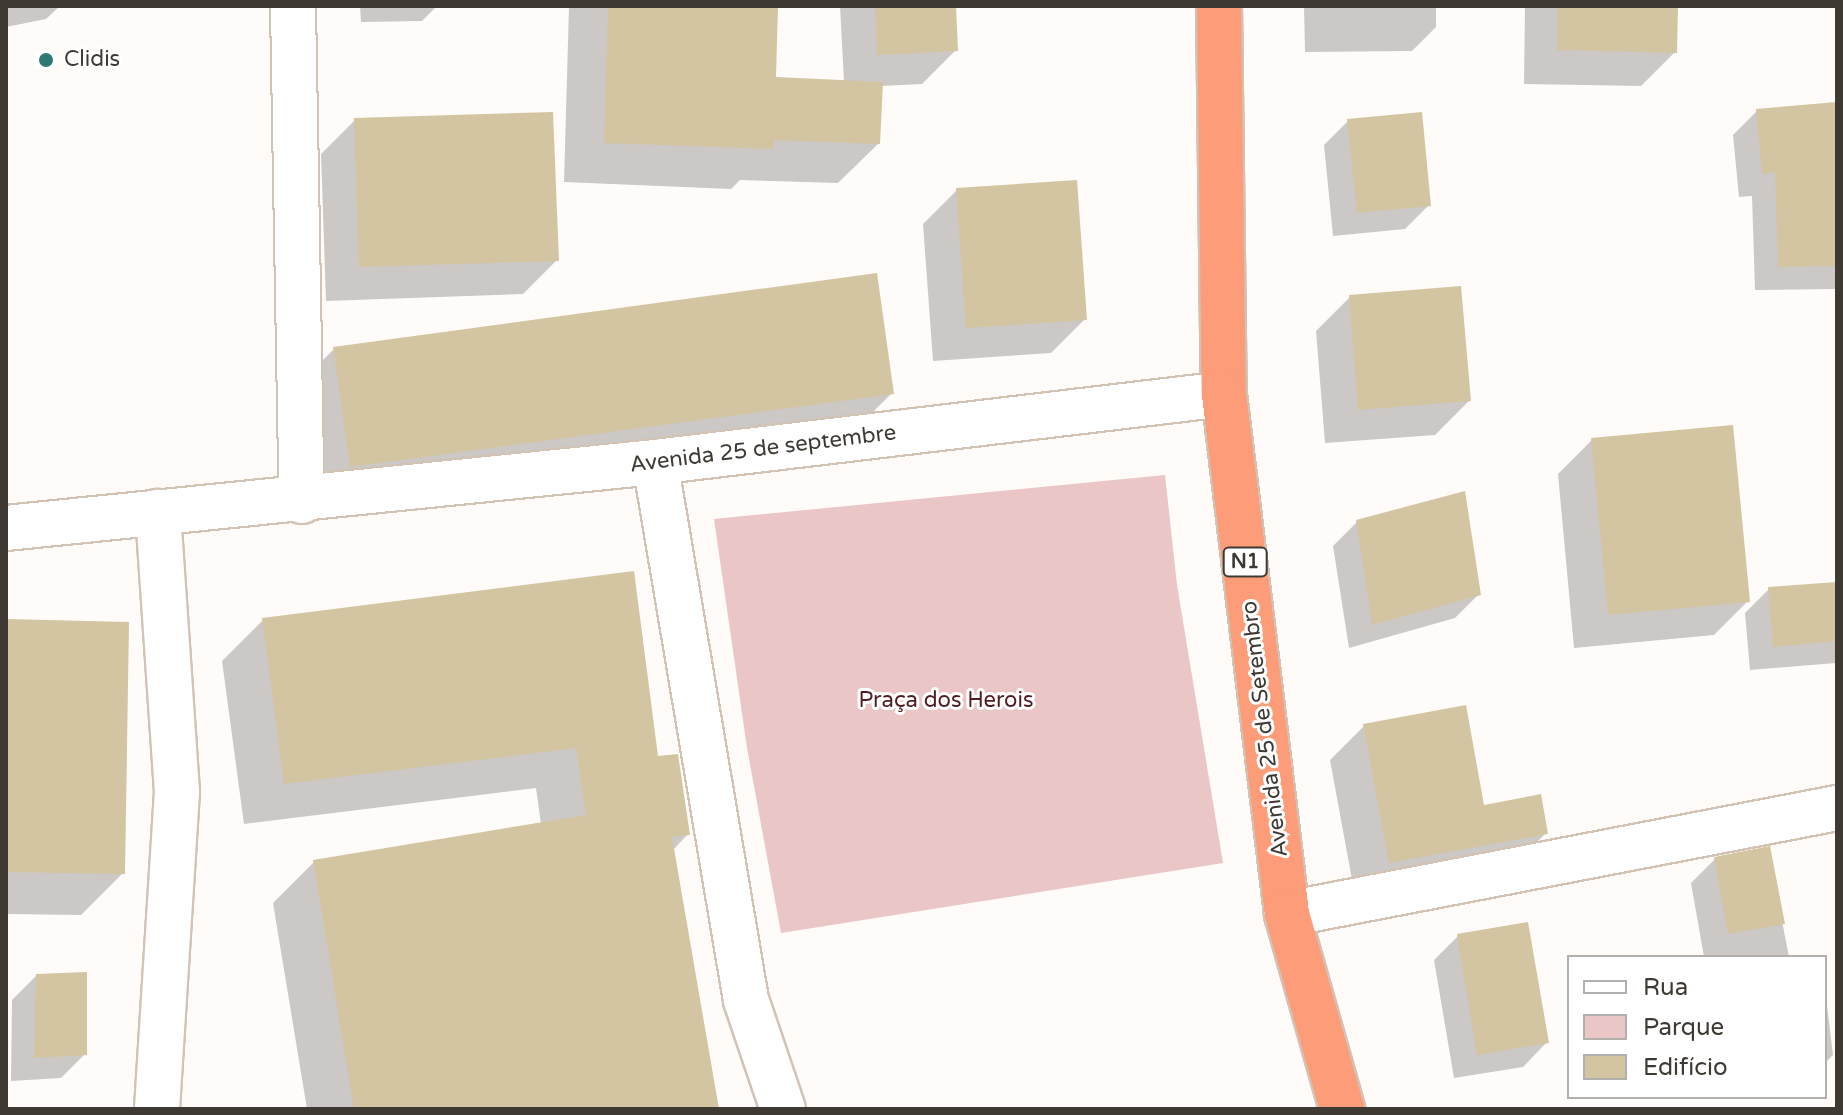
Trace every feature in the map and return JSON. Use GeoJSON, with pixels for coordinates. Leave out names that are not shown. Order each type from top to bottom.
{"type":"FeatureCollection","features":[{"type":"Feature","properties":{"kind":"highway","name":"Avenida 25 de Setembro"},"geometry":{"type":"LineString","coordinates":[[1219,6],[1224,394],[1287,914],[1342,1109]]}},
{"type":"Feature","properties":{"kind":"street"},"geometry":{"type":"LineString","coordinates":[[293,6],[302,501]]}},
{"type":"Feature","properties":{"kind":"street","name":"Avenida 25 de septembre"},"geometry":{"type":"LineString","coordinates":[[6,528],[302,501],[1224,394]]}},
{"type":"Feature","properties":{"kind":"street"},"geometry":{"type":"LineString","coordinates":[[655,462],[746,1000],[783,1109]]}},
{"type":"Feature","properties":{"kind":"street"},"geometry":{"type":"LineString","coordinates":[[157,1109],[177,792],[158,512]]}},
{"type":"Feature","properties":{"kind":"street"},"geometry":{"type":"LineString","coordinates":[[1287,914],[1837,808]]}},
{"type":"Feature","properties":{"kind":"green space","name":"Praça dos Herois"},"geometry":{"type":"Polygon","coordinates":[[[1165,475],[1177,585],[1223,863],[781,933],[747,748],[714,519],[1165,475]]]}},
{"type":"Feature","properties":{"kind":"building"},"geometry":{"type":"Polygon","coordinates":[[[608,6],[778,6],[776,77],[883,82],[880,144],[774,140],[774,149],[604,143],[608,6]]]}},
{"type":"Feature","properties":{"kind":"building"},"geometry":{"type":"Polygon","coordinates":[[[875,6],[956,6],[958,51],[877,55],[875,6]]]}},
{"type":"Feature","properties":{"kind":"building"},"geometry":{"type":"Polygon","coordinates":[[[1558,6],[1678,6],[1677,53],[1557,50],[1558,6]]]}},
{"type":"Feature","properties":{"kind":"building"},"geometry":{"type":"Polygon","coordinates":[[[1837,102],[1837,266],[1778,267],[1775,172],[1762,174],[1756,109],[1837,102]]]}},
{"type":"Feature","properties":{"kind":"building"},"geometry":{"type":"Polygon","coordinates":[[[553,112],[559,261],[359,267],[354,118],[553,112]]]}},
{"type":"Feature","properties":{"kind":"building"},"geometry":{"type":"Polygon","coordinates":[[[1422,112],[1431,206],[1357,213],[1347,119],[1422,112]]]}},
{"type":"Feature","properties":{"kind":"building"},"geometry":{"type":"Polygon","coordinates":[[[1077,180],[1087,320],[966,328],[956,188],[1077,180]]]}},
{"type":"Feature","properties":{"kind":"building"},"geometry":{"type":"Polygon","coordinates":[[[877,273],[894,394],[350,467],[333,347],[877,273]]]}},
{"type":"Feature","properties":{"kind":"building"},"geometry":{"type":"Polygon","coordinates":[[[1461,286],[1471,401],[1358,410],[1349,295],[1461,286]]]}},
{"type":"Feature","properties":{"kind":"building"},"geometry":{"type":"Polygon","coordinates":[[[1733,425],[1750,602],[1608,615],[1591,438],[1733,425]]]}},
{"type":"Feature","properties":{"kind":"building"},"geometry":{"type":"Polygon","coordinates":[[[1465,491],[1481,595],[1372,625],[1356,520],[1465,491]]]}},
{"type":"Feature","properties":{"kind":"building"},"geometry":{"type":"Polygon","coordinates":[[[634,571],[658,756],[678,754],[690,835],[672,837],[719,1109],[354,1109],[313,860],[586,815],[576,748],[284,784],[262,618],[634,571]]]}},
{"type":"Feature","properties":{"kind":"building"},"geometry":{"type":"Polygon","coordinates":[[[1837,582],[1837,641],[1773,647],[1768,587],[1837,582]]]}},
{"type":"Feature","properties":{"kind":"building"},"geometry":{"type":"Polygon","coordinates":[[[6,619],[129,622],[125,874],[6,872],[6,619]]]}},
{"type":"Feature","properties":{"kind":"building"},"geometry":{"type":"Polygon","coordinates":[[[1466,705],[1484,805],[1541,794],[1548,834],[1389,863],[1363,724],[1466,705]]]}},
{"type":"Feature","properties":{"kind":"building"},"geometry":{"type":"Polygon","coordinates":[[[1770,846],[1785,924],[1728,934],[1714,857],[1770,846]]]}},
{"type":"Feature","properties":{"kind":"building"},"geometry":{"type":"Polygon","coordinates":[[[1528,922],[1549,1043],[1477,1055],[1457,934],[1528,922]]]}},
{"type":"Feature","properties":{"kind":"building"},"geometry":{"type":"Polygon","coordinates":[[[87,972],[87,1055],[34,1058],[36,974],[87,972]]]}},
{"type":"Feature","properties":{"kind":"place","name":"Clidis"},"geometry":{"type":"Point","coordinates":[46,60]}}]}
